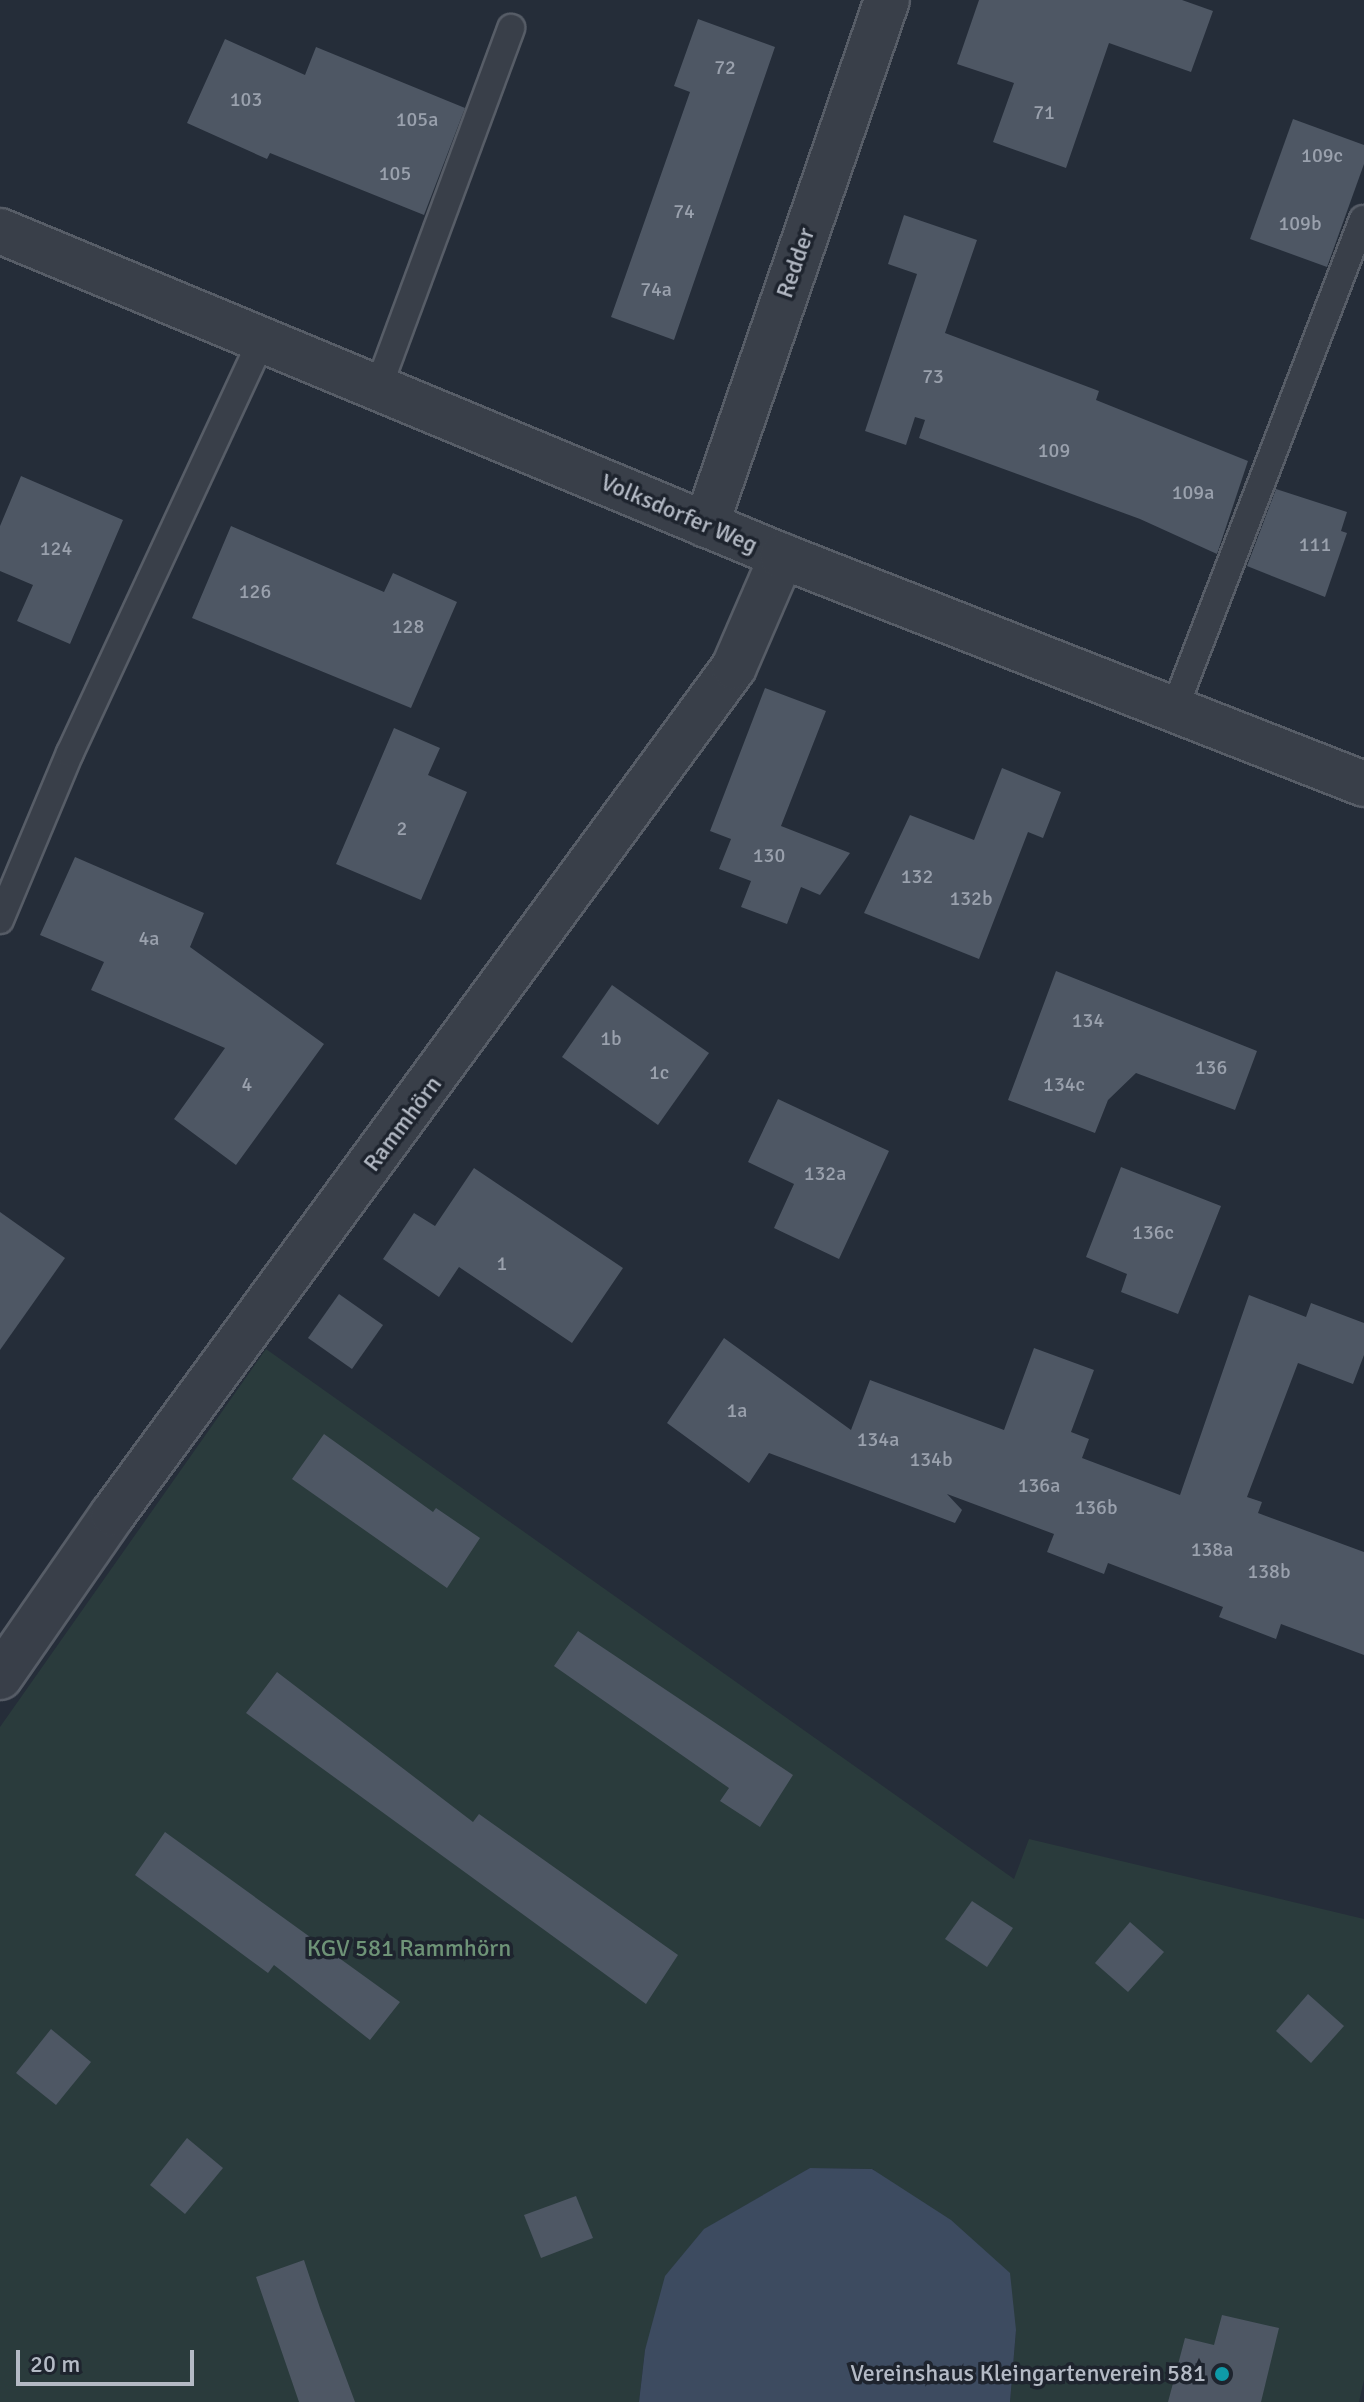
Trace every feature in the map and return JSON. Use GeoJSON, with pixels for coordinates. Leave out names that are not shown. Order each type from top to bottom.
{"type":"FeatureCollection","features":[{"type":"Feature","properties":{"kind":"street","name":"Redder"},"geometry":{"type":"LineString","coordinates":[[706,525],[887,0]]}},
{"type":"Feature","properties":{"kind":"street","name":"Volksdorfer Weg"},"geometry":{"type":"LineString","coordinates":[[0,231],[782,556],[1364,784]]}},
{"type":"Feature","properties":{"kind":"street","name":"Rammhörn"},"geometry":{"type":"LineString","coordinates":[[0,1677],[113,1514],[734,667],[782,556]]}},
{"type":"Feature","properties":{"kind":"lane"},"geometry":{"type":"LineString","coordinates":[[378,388],[511,28]]}},
{"type":"Feature","properties":{"kind":"lane"},"geometry":{"type":"LineString","coordinates":[[1174,710],[1363,219]]}},
{"type":"Feature","properties":{"kind":"lane"},"geometry":{"type":"LineString","coordinates":[[0,920],[70,753],[262,340]]}},
{"type":"Feature","properties":{"kind":"green space","name":"KGV 581 Rammhörn"},"geometry":{"type":"Polygon","coordinates":[[[266,1349],[1014,1879],[1029,1839],[1364,1919],[1364,2380],[1359,2402],[1010,2402],[1016,2330],[873,2169],[810,2168],[705,2229],[645,2350],[639,2402],[0,2402],[0,1727],[266,1349]]]}},
{"type":"Feature","properties":{"kind":"water"},"geometry":{"type":"Polygon","coordinates":[[[810,2168],[872,2169],[951,2220],[1010,2273],[1016,2330],[1010,2402],[639,2402],[645,2350],[665,2276],[704,2229],[810,2168]]]}},
{"type":"Feature","properties":{"kind":"building"},"geometry":{"type":"Polygon","coordinates":[[[979,0],[1182,0],[1213,11],[1191,72],[1109,43],[1066,168],[993,142],[1014,83],[957,64],[979,0]]]}},
{"type":"Feature","properties":{"kind":"building"},"geometry":{"type":"Polygon","coordinates":[[[698,19],[775,47],[674,340],[611,317],[690,92],[674,86],[698,19]]]}},
{"type":"Feature","properties":{"kind":"building"},"geometry":{"type":"Polygon","coordinates":[[[225,39],[305,75],[316,47],[465,108],[424,215],[270,153],[267,159],[187,123],[225,39]]]}},
{"type":"Feature","properties":{"kind":"building"},"geometry":{"type":"Polygon","coordinates":[[[1293,119],[1364,145],[1364,164],[1327,267],[1250,239],[1293,119]]]}},
{"type":"Feature","properties":{"kind":"building"},"geometry":{"type":"Polygon","coordinates":[[[904,215],[977,240],[945,333],[1099,391],[1096,400],[1248,461],[1217,554],[1140,519],[919,438],[925,420],[915,417],[906,445],[865,431],[917,274],[888,264],[904,215]]]}},
{"type":"Feature","properties":{"kind":"building"},"geometry":{"type":"Polygon","coordinates":[[[21,476],[123,520],[70,644],[17,621],[33,585],[0,571],[0,526],[21,476]]]}},
{"type":"Feature","properties":{"kind":"building"},"geometry":{"type":"Polygon","coordinates":[[[1276,489],[1347,512],[1341,531],[1347,533],[1325,597],[1247,566],[1276,489]]]}},
{"type":"Feature","properties":{"kind":"building"},"geometry":{"type":"Polygon","coordinates":[[[231,526],[384,592],[393,573],[457,602],[411,708],[192,618],[231,526]]]}},
{"type":"Feature","properties":{"kind":"building"},"geometry":{"type":"Polygon","coordinates":[[[765,688],[826,711],[781,826],[850,853],[820,895],[801,887],[787,924],[741,907],[751,881],[719,869],[731,839],[710,831],[765,688]]]}},
{"type":"Feature","properties":{"kind":"building"},"geometry":{"type":"Polygon","coordinates":[[[394,728],[440,748],[428,775],[467,792],[421,900],[336,864],[394,728]]]}},
{"type":"Feature","properties":{"kind":"building"},"geometry":{"type":"Polygon","coordinates":[[[1002,768],[1061,792],[1043,838],[1028,832],[979,959],[864,913],[910,815],[974,840],[1002,768]]]}},
{"type":"Feature","properties":{"kind":"building"},"geometry":{"type":"Polygon","coordinates":[[[75,857],[204,913],[190,947],[324,1044],[236,1165],[174,1119],[225,1048],[91,990],[104,962],[40,935],[75,857]]]}},
{"type":"Feature","properties":{"kind":"building"},"geometry":{"type":"Polygon","coordinates":[[[1056,971],[1257,1051],[1235,1110],[1136,1073],[1108,1100],[1095,1133],[1008,1100],[1056,971]]]}},
{"type":"Feature","properties":{"kind":"building"},"geometry":{"type":"Polygon","coordinates":[[[612,985],[709,1053],[658,1125],[562,1057],[612,985]]]}},
{"type":"Feature","properties":{"kind":"building"},"geometry":{"type":"Polygon","coordinates":[[[778,1099],[889,1151],[839,1259],[774,1228],[794,1184],[748,1162],[778,1099]]]}},
{"type":"Feature","properties":{"kind":"building"},"geometry":{"type":"Polygon","coordinates":[[[1121,1167],[1221,1206],[1178,1314],[1121,1292],[1127,1274],[1086,1257],[1121,1167]]]}},
{"type":"Feature","properties":{"kind":"building"},"geometry":{"type":"Polygon","coordinates":[[[474,1168],[623,1268],[572,1343],[459,1267],[439,1297],[383,1259],[414,1213],[435,1226],[474,1168]]]}},
{"type":"Feature","properties":{"kind":"building"},"geometry":{"type":"Polygon","coordinates":[[[0,1212],[65,1258],[0,1350],[0,1212]]]}},
{"type":"Feature","properties":{"kind":"building"},"geometry":{"type":"Polygon","coordinates":[[[339,1294],[383,1325],[352,1369],[308,1338],[339,1294]]]}},
{"type":"Feature","properties":{"kind":"building"},"geometry":{"type":"Polygon","coordinates":[[[1249,1295],[1306,1317],[1311,1303],[1364,1323],[1364,1355],[1353,1384],[1298,1363],[1247,1497],[1262,1502],[1258,1513],[1364,1552],[1364,1655],[1281,1624],[1276,1639],[1219,1617],[1223,1607],[1108,1563],[1104,1574],[1047,1552],[1054,1534],[947,1494],[962,1510],[955,1523],[769,1453],[749,1483],[667,1423],[724,1338],[851,1430],[870,1380],[1004,1430],[1034,1348],[1094,1370],[1071,1432],[1089,1439],[1082,1458],[1180,1495],[1249,1295]]]}},
{"type":"Feature","properties":{"kind":"building"},"geometry":{"type":"Polygon","coordinates":[[[324,1434],[433,1512],[436,1508],[480,1538],[447,1588],[292,1479],[324,1434]]]}},
{"type":"Feature","properties":{"kind":"building"},"geometry":{"type":"Polygon","coordinates":[[[578,1631],[793,1775],[760,1827],[720,1801],[729,1788],[554,1666],[578,1631]]]}},
{"type":"Feature","properties":{"kind":"building"},"geometry":{"type":"Polygon","coordinates":[[[277,1672],[473,1822],[479,1814],[678,1955],[646,2004],[246,1713],[277,1672]]]}},
{"type":"Feature","properties":{"kind":"building"},"geometry":{"type":"Polygon","coordinates":[[[165,1832],[400,2002],[370,2040],[274,1965],[268,1973],[135,1875],[165,1832]]]}},
{"type":"Feature","properties":{"kind":"building"},"geometry":{"type":"Polygon","coordinates":[[[972,1901],[1013,1928],[987,1967],[945,1939],[972,1901]]]}},
{"type":"Feature","properties":{"kind":"building"},"geometry":{"type":"Polygon","coordinates":[[[1130,1922],[1164,1952],[1128,1992],[1095,1963],[1130,1922]]]}},
{"type":"Feature","properties":{"kind":"building"},"geometry":{"type":"Polygon","coordinates":[[[1308,1994],[1344,2026],[1311,2063],[1276,2031],[1308,1994]]]}},
{"type":"Feature","properties":{"kind":"building"},"geometry":{"type":"Polygon","coordinates":[[[51,2029],[91,2062],[56,2105],[16,2073],[51,2029]]]}},
{"type":"Feature","properties":{"kind":"building"},"geometry":{"type":"Polygon","coordinates":[[[187,2138],[223,2168],[185,2214],[150,2185],[187,2138]]]}},
{"type":"Feature","properties":{"kind":"building"},"geometry":{"type":"Polygon","coordinates":[[[576,2196],[593,2238],[541,2258],[524,2215],[576,2196]]]}},
{"type":"Feature","properties":{"kind":"building"},"geometry":{"type":"Polygon","coordinates":[[[304,2260],[355,2402],[299,2402],[256,2277],[304,2260]]]}},
{"type":"Feature","properties":{"kind":"building","name":"Vereinshaus Kleingartenverein 581"},"geometry":{"type":"Polygon","coordinates":[[[1222,2315],[1279,2328],[1261,2402],[1168,2402],[1185,2338],[1214,2345],[1222,2315]]]}},
{"type":"Feature","properties":{"kind":"place","name":"Vereinshaus Kleingartenverein 581"},"geometry":{"type":"Point","coordinates":[1222,2374]}}]}
